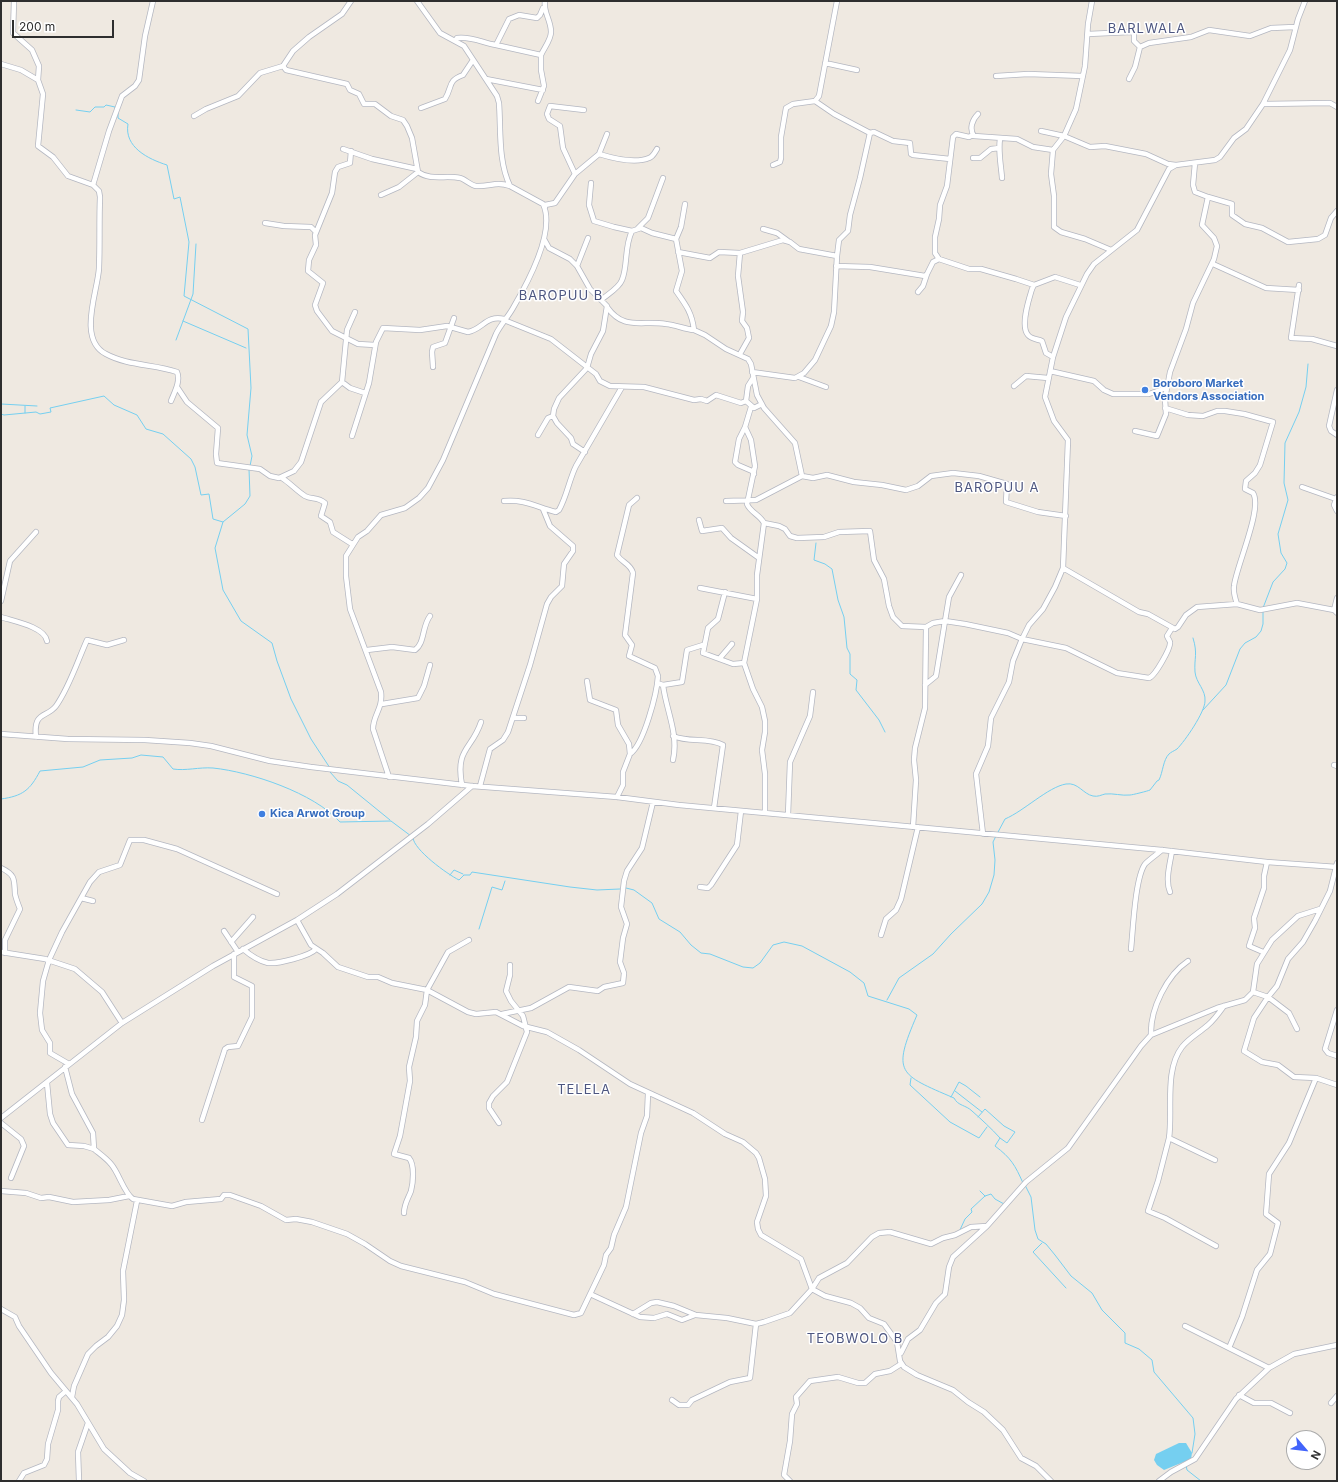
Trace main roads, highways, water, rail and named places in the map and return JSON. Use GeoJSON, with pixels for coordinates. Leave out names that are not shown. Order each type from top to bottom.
{"type":"FeatureCollection","features":[{"type":"Feature","properties":{"kind":"water"},"geometry":{"type":"Polygon","coordinates":[[[1179,1443],[1186,1443],[1192,1453],[1191,1459],[1164,1470],[1157,1465],[1154,1460],[1156,1454],[1179,1443]]]}},
{"type":"Feature","properties":{"kind":"waterway"},"geometry":{"type":"LineString","coordinates":[[76,110],[90,112],[95,107],[104,107],[106,105],[115,107],[115,110]]}},
{"type":"Feature","properties":{"kind":"waterway"},"geometry":{"type":"LineString","coordinates":[[118,113],[118,118],[128,124],[130,139],[139,151],[152,159],[167,165],[174,199],[180,197],[189,242],[184,296],[248,329],[251,388],[247,435],[252,456],[250,466]]}},
{"type":"Feature","properties":{"kind":"waterway"},"geometry":{"type":"LineString","coordinates":[[176,340],[193,294],[196,244]]}},
{"type":"Feature","properties":{"kind":"waterway"},"geometry":{"type":"LineString","coordinates":[[183,321],[246,348]]}},
{"type":"Feature","properties":{"kind":"waterway"},"geometry":{"type":"LineString","coordinates":[[1263,608],[1273,582],[1285,569],[1287,563],[1281,553],[1278,534],[1288,500],[1284,483],[1285,443],[1299,412],[1306,387],[1308,364]]}},
{"type":"Feature","properties":{"kind":"waterway"},"geometry":{"type":"LineString","coordinates":[[1,414],[36,412],[40,414],[51,412],[50,408],[104,396],[114,405],[137,415],[146,429],[163,434],[191,459],[195,467],[201,495],[209,494],[213,519],[223,522],[215,548],[223,590],[241,621],[272,643],[291,699],[311,739],[330,768]]}},
{"type":"Feature","properties":{"kind":"waterway"},"geometry":{"type":"LineString","coordinates":[[1,404],[37,406]]}},
{"type":"Feature","properties":{"kind":"waterway"},"geometry":{"type":"LineString","coordinates":[[25,406],[25,413]]}},
{"type":"Feature","properties":{"kind":"waterway"},"geometry":{"type":"LineString","coordinates":[[223,522],[245,504],[250,496],[249,469]]}},
{"type":"Feature","properties":{"kind":"waterway"},"geometry":{"type":"LineString","coordinates":[[816,543],[814,560],[825,564],[832,569],[838,600],[844,617],[847,648],[850,654],[850,674],[857,680],[856,690],[879,720],[885,732]]}},
{"type":"Feature","properties":{"kind":"waterway"},"geometry":{"type":"LineString","coordinates":[[1203,710],[1226,685],[1240,649],[1245,643],[1256,637],[1261,631],[1263,624],[1263,612]]}},
{"type":"Feature","properties":{"kind":"waterway"},"geometry":{"type":"LineString","coordinates":[[997,834],[1005,819],[1059,786],[1066,784],[1074,785],[1089,795],[1095,796],[1105,794],[1130,795],[1150,790],[1159,780],[1167,757],[1185,740],[1204,706],[1204,693],[1197,680],[1195,672],[1196,652],[1193,638]]}},
{"type":"Feature","properties":{"kind":"waterway"},"geometry":{"type":"LineString","coordinates":[[1,799],[9,798],[25,791],[33,783],[40,771],[83,767],[100,760],[132,758],[141,755],[163,757],[173,769],[183,770],[213,768],[228,770],[263,779],[298,793],[315,802],[340,822],[391,821],[411,836]]}},
{"type":"Feature","properties":{"kind":"waterway"},"geometry":{"type":"LineString","coordinates":[[330,772],[338,781],[347,785],[390,820]]}},
{"type":"Feature","properties":{"kind":"waterway"},"geometry":{"type":"LineString","coordinates":[[887,1000],[899,978],[933,954],[982,904],[989,892],[994,875],[995,860],[993,842],[996,836]]}},
{"type":"Feature","properties":{"kind":"waterway"},"geometry":{"type":"LineString","coordinates":[[413,838],[419,849],[425,855],[447,873],[459,880],[464,875],[470,875],[472,872],[570,887],[597,890],[620,889]]}},
{"type":"Feature","properties":{"kind":"waterway"},"geometry":{"type":"LineString","coordinates":[[450,875],[454,870],[463,874]]}},
{"type":"Feature","properties":{"kind":"waterway"},"geometry":{"type":"LineString","coordinates":[[479,929],[492,887],[502,890],[505,881]]}},
{"type":"Feature","properties":{"kind":"waterway"},"geometry":{"type":"LineString","coordinates":[[626,888],[634,890],[652,903],[659,919],[680,932],[691,945],[701,953],[710,954],[743,967],[753,968],[760,963],[773,945],[784,942],[802,946],[850,972],[864,983],[868,996],[909,1009],[917,1015],[904,1049],[903,1060],[905,1069],[911,1076],[921,1083],[954,1098],[958,1103],[970,1109],[990,1128],[1000,1138],[995,1146],[1012,1162],[1023,1183]]}},
{"type":"Feature","properties":{"kind":"waterway"},"geometry":{"type":"LineString","coordinates":[[911,1078],[910,1085],[950,1122],[979,1138],[987,1127]]}},
{"type":"Feature","properties":{"kind":"waterway"},"geometry":{"type":"LineString","coordinates":[[951,1097],[959,1082],[980,1097]]}},
{"type":"Feature","properties":{"kind":"waterway"},"geometry":{"type":"LineString","coordinates":[[955,1091],[982,1112]]}},
{"type":"Feature","properties":{"kind":"waterway"},"geometry":{"type":"LineString","coordinates":[[978,1117],[985,1109],[1004,1126],[1015,1132],[1007,1143],[1000,1138]]}},
{"type":"Feature","properties":{"kind":"waterway"},"geometry":{"type":"LineString","coordinates":[[1025,1185],[1031,1197],[1035,1230],[1038,1239],[1046,1244],[1071,1276],[1092,1293],[1102,1310],[1125,1333],[1125,1343],[1139,1349],[1152,1360],[1154,1372],[1193,1418],[1195,1434],[1192,1453]]}},
{"type":"Feature","properties":{"kind":"waterway"},"geometry":{"type":"LineString","coordinates":[[980,1191],[985,1196]]}},
{"type":"Feature","properties":{"kind":"waterway"},"geometry":{"type":"LineString","coordinates":[[959,1232],[965,1219],[972,1212],[971,1209],[985,1196],[991,1194],[995,1199],[1004,1204]]}},
{"type":"Feature","properties":{"kind":"waterway"},"geometry":{"type":"LineString","coordinates":[[1042,1243],[1033,1252],[1066,1288]]}},
{"type":"Feature","properties":{"kind":"waterway"},"geometry":{"type":"LineString","coordinates":[[1186,1465],[1187,1470],[1201,1481]]}},
{"type":"Feature","properties":{"kind":"place","name":"Boroboro Market Vendors Association"},"geometry":{"type":"Point","coordinates":[1145,390]}},
{"type":"Feature","properties":{"kind":"place","name":"Kica Arwot Group"},"geometry":{"type":"Point","coordinates":[262,814]}},
{"type":"Feature","properties":{"kind":"district","name":"BARLWALA"},"geometry":{"type":"Point","coordinates":[1147,29]}},
{"type":"Feature","properties":{"kind":"district","name":"BAROPUU B"},"geometry":{"type":"Point","coordinates":[561,296]}},
{"type":"Feature","properties":{"kind":"district","name":"BAROPUU A"},"geometry":{"type":"Point","coordinates":[997,488]}},
{"type":"Feature","properties":{"kind":"district","name":"TELELA"},"geometry":{"type":"Point","coordinates":[584,1090]}},
{"type":"Feature","properties":{"kind":"district","name":"TEOBWOLO B"},"geometry":{"type":"Point","coordinates":[855,1339]}}]}
